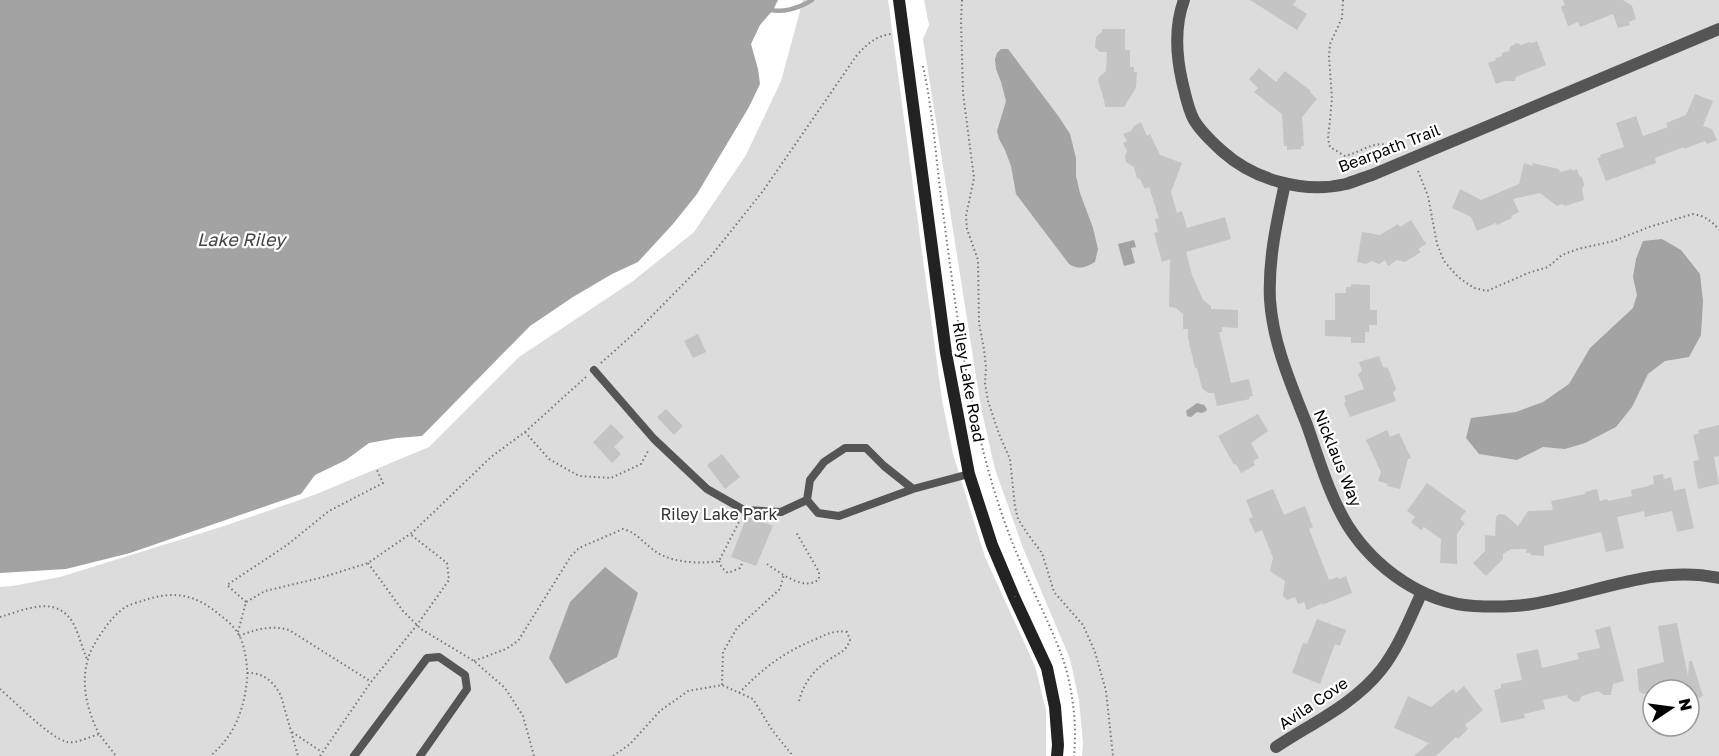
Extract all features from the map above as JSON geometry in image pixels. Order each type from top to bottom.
[{"type":"street","name":"Riley Lake Road","points":[[899,0],[946,353],[969,474],[993,545],[1047,668],[1055,707],[1057,756]]},
{"type":"street","name":"Bearpath Trail","points":[[1184,0],[1176,36],[1178,64],[1194,120],[1212,142],[1234,162],[1259,176],[1285,183],[1315,187],[1344,184],[1407,160],[1719,29]]},
{"type":"street","name":"Nicklaus Way","points":[[1285,183],[1270,264],[1270,299],[1274,334],[1284,369],[1334,497],[1348,525],[1365,549],[1387,571],[1422,592],[1441,600],[1470,606],[1498,607],[1532,604],[1676,573],[1719,578]]},
{"type":"street","name":"Avila Cove","points":[[1276,747],[1332,713],[1358,693],[1381,669],[1398,642],[1422,592]]},
{"type":"lane","points":[[594,370],[654,439],[707,489],[744,510],[781,512],[807,500]]},
{"type":"lane","points":[[807,500],[810,480],[824,462],[845,448],[866,448],[913,489]]},
{"type":"lane","points":[[807,500],[819,513],[839,516],[913,489],[969,474]]},
{"type":"lane","points":[[354,756],[427,658],[439,657],[465,675],[467,689],[420,756]]},
{"type":"path","points":[[962,0],[963,93],[974,178],[966,216],[967,229],[978,260],[979,323],[984,350],[988,401],[1010,459],[1018,519],[1042,553],[1054,592],[1083,626],[1095,652],[1106,691],[1113,756]]},
{"type":"path","points":[[1343,0],[1342,18],[1330,44],[1332,92],[1332,114],[1328,139],[1330,147],[1345,156],[1356,154],[1368,146],[1379,143],[1390,146],[1407,160],[1417,170],[1428,196],[1437,244],[1444,261],[1458,277],[1474,288],[1487,291],[1548,267],[1562,255],[1578,249],[1614,241],[1649,227],[1693,214],[1712,222],[1719,230]]},
{"type":"path","points":[[238,634],[246,602],[265,591],[369,563],[410,534],[491,456],[525,432],[594,370],[638,330],[711,256],[763,191],[863,48],[885,34],[903,32]]},
{"type":"path","points":[[921,61],[928,94],[973,411],[988,471],[1016,552],[1064,663],[1073,703],[1076,744],[1074,756]]},
{"type":"path","points":[[525,432],[549,459],[579,476],[611,478],[641,464],[654,439]]},
{"type":"path","points":[[246,602],[226,585],[287,545],[329,511],[383,483],[376,468]]},
{"type":"path","points":[[743,561],[740,568],[728,573],[719,561],[744,510]]},
{"type":"path","points":[[474,661],[507,649],[518,641],[571,556],[579,548],[613,532],[623,529],[630,531],[660,554],[674,558],[702,564],[719,561]]},
{"type":"path","points":[[767,564],[806,584],[814,584],[819,579],[819,572],[796,532]]},
{"type":"path","points":[[320,756],[371,682],[417,625],[449,580],[447,562],[410,534]]},
{"type":"path","points":[[722,685],[723,651],[738,628],[780,589],[784,574]]},
{"type":"path","points":[[116,756],[99,735],[88,707],[85,687],[87,661],[93,647],[111,620],[125,608],[161,595],[179,595],[208,605],[238,634],[245,654],[247,673],[245,696],[236,725],[226,740],[210,756]]},
{"type":"path","points":[[0,617],[39,605],[54,606],[66,614],[74,625],[87,661]]},
{"type":"path","points":[[238,634],[278,627],[289,630],[371,682]]},
{"type":"path","points":[[739,693],[756,675],[789,651],[837,630],[847,632],[850,640],[846,649],[812,674],[803,688],[800,701]]},
{"type":"path","points":[[247,673],[261,675],[276,687],[281,696],[298,756]]},
{"type":"path","points":[[613,756],[630,744],[660,711],[688,691],[722,685],[753,699],[772,730],[793,756]]},
{"type":"path","points":[[0,689],[61,740],[69,742],[99,735]]},
{"type":"path","points":[[291,732],[322,752]]},
{"type":"green space","name":"Riley Lake Park","points":[[803,0],[888,0],[942,400],[953,454],[985,557],[1035,666],[1046,710],[1046,756],[0,756],[0,587],[60,577],[221,527],[314,495],[429,447],[519,357],[633,281],[694,232],[746,155],[781,81]]},
{"type":"green space","points":[[924,0],[1719,0],[1719,756],[1082,756],[1079,700],[1070,659],[1023,548],[995,469],[981,408],[923,39],[929,25]]},
{"type":"water","name":"Lake Riley","points":[[0,0],[778,0],[760,25],[751,44],[760,84],[749,107],[697,194],[673,224],[638,262],[573,297],[530,326],[422,436],[369,443],[346,460],[315,475],[301,494],[130,553],[66,569],[0,573]]},
{"type":"water","points":[[1001,49],[1008,49],[1070,134],[1076,158],[1076,176],[1080,193],[1098,249],[1095,262],[1088,266],[1079,268],[1069,264],[1016,194],[1011,166],[997,131],[1006,101],[995,59]]},
{"type":"water","points":[[1662,239],[1681,250],[1700,274],[1703,301],[1701,335],[1689,357],[1665,361],[1648,374],[1632,407],[1616,427],[1585,443],[1565,449],[1543,447],[1517,460],[1479,454],[1466,438],[1471,418],[1516,412],[1543,402],[1569,384],[1590,348],[1633,308],[1637,295],[1633,277],[1636,259],[1643,241]]},
{"type":"water","points":[[1134,240],[1136,247],[1131,248],[1135,263],[1124,266],[1118,244]]},
{"type":"water","points":[[1197,403],[1204,405],[1206,411],[1197,412],[1191,417],[1187,416],[1186,411]]},
{"type":"water","points":[[605,567],[638,593],[617,657],[566,684],[549,658],[570,602]]},
{"type":"building","points":[[1250,0],[1296,0],[1293,5],[1307,14],[1297,30]]},
{"type":"building","points":[[1563,0],[1623,0],[1632,6],[1636,19],[1629,22],[1630,25],[1618,28],[1613,14],[1580,27],[1578,22],[1568,26],[1561,7],[1565,5]]},
{"type":"building","points":[[1102,29],[1125,29],[1125,50],[1130,50],[1130,67],[1134,67],[1134,72],[1137,72],[1136,88],[1124,107],[1105,107],[1098,80],[1106,71],[1107,52],[1100,52],[1095,47],[1096,37]]},
{"type":"building","points":[[1537,41],[1546,65],[1516,77],[1515,81],[1496,84],[1488,63],[1502,56],[1502,53],[1509,51],[1510,47],[1517,43],[1521,45]]},
{"type":"building","points":[[1259,68],[1276,82],[1285,71],[1311,91],[1317,99],[1302,117],[1304,146],[1301,146],[1301,149],[1287,150],[1287,146],[1284,146],[1282,114],[1254,92],[1258,88],[1249,79]]},
{"type":"building","points":[[1695,94],[1713,101],[1703,126],[1712,129],[1717,140],[1707,144],[1705,141],[1684,149],[1684,147],[1655,158],[1656,163],[1606,181],[1597,158],[1624,147],[1616,123],[1636,116],[1643,136],[1668,127],[1666,123],[1686,115]]},
{"type":"building","points":[[1141,122],[1147,136],[1150,134],[1160,155],[1182,163],[1171,192],[1177,213],[1182,211],[1187,228],[1225,217],[1231,239],[1186,252],[1192,275],[1203,300],[1211,306],[1211,309],[1238,310],[1238,328],[1222,327],[1222,332],[1219,332],[1231,383],[1249,379],[1253,396],[1249,397],[1250,399],[1217,406],[1214,393],[1208,393],[1202,388],[1197,368],[1195,368],[1188,329],[1183,329],[1183,314],[1176,308],[1169,307],[1170,259],[1162,262],[1154,233],[1158,232],[1155,219],[1159,218],[1149,187],[1145,189],[1140,179],[1137,178],[1134,167],[1126,162],[1127,151],[1123,143],[1127,141],[1123,134],[1131,131]]},
{"type":"building","points":[[1524,163],[1559,169],[1560,172],[1577,169],[1584,185],[1582,189],[1584,200],[1557,206],[1540,193],[1513,199],[1519,212],[1497,225],[1496,223],[1477,231],[1471,217],[1452,208],[1460,189],[1481,200],[1519,184]]},
{"type":"building","points":[[1411,220],[1426,244],[1418,249],[1421,252],[1405,262],[1397,260],[1388,266],[1385,260],[1379,264],[1372,261],[1366,264],[1357,262],[1362,232],[1380,235],[1398,224],[1400,227]]},
{"type":"building","points":[[1351,284],[1370,285],[1370,310],[1377,310],[1377,325],[1369,325],[1369,332],[1365,332],[1365,343],[1351,343],[1351,337],[1325,336],[1325,320],[1335,320],[1335,293],[1346,293],[1346,287],[1351,287]]},
{"type":"building","points":[[698,334],[706,352],[693,358],[684,341]]},
{"type":"building","points":[[1379,356],[1383,367],[1388,368],[1396,389],[1393,393],[1396,401],[1350,417],[1344,403],[1346,402],[1344,396],[1364,389],[1358,374],[1362,371],[1359,362]]},
{"type":"building","points":[[666,409],[683,426],[674,435],[657,417]]},
{"type":"building","points":[[1258,414],[1268,431],[1251,443],[1259,458],[1253,461],[1255,465],[1241,473],[1218,436]]},
{"type":"building","points":[[611,424],[624,437],[614,447],[621,454],[612,463],[593,442]]},
{"type":"building","points":[[1719,425],[1719,456],[1714,457],[1719,484],[1698,489],[1693,461],[1699,460],[1693,435],[1699,433],[1698,430]]},
{"type":"building","points":[[1387,430],[1390,437],[1399,433],[1411,458],[1408,459],[1400,489],[1378,481],[1381,472],[1366,440]]},
{"type":"building","points":[[722,454],[740,477],[725,489],[707,465]]},
{"type":"building","points":[[1663,474],[1664,479],[1671,477],[1674,491],[1685,488],[1694,528],[1677,532],[1672,511],[1645,517],[1644,511],[1617,517],[1624,548],[1606,552],[1601,532],[1544,546],[1544,556],[1530,555],[1531,553],[1526,553],[1527,549],[1511,549],[1503,554],[1503,559],[1486,576],[1473,563],[1485,551],[1485,535],[1495,536],[1496,517],[1499,514],[1505,515],[1518,526],[1528,511],[1553,510],[1551,501],[1585,494],[1585,492],[1597,489],[1600,501],[1632,496],[1631,490],[1654,484],[1653,476]]},
{"type":"building","points":[[1427,483],[1466,511],[1460,519],[1465,523],[1457,534],[1457,564],[1440,563],[1441,539],[1424,527],[1421,530],[1411,522],[1415,517],[1407,511]]},
{"type":"building","points":[[1273,489],[1284,515],[1305,506],[1313,527],[1309,529],[1329,580],[1346,576],[1352,593],[1307,610],[1304,602],[1298,604],[1295,597],[1287,600],[1283,596],[1285,581],[1270,571],[1273,558],[1262,530],[1255,533],[1249,519],[1253,517],[1246,500]]},
{"type":"building","points":[[747,516],[773,526],[756,566],[731,557]]},
{"type":"building","points":[[1317,619],[1346,630],[1340,646],[1335,644],[1320,684],[1292,673],[1303,643],[1307,644]]},
{"type":"building","points":[[1677,623],[1688,676],[1689,661],[1692,661],[1697,678],[1641,678],[1641,692],[1637,669],[1664,662],[1658,626]]},
{"type":"building","points":[[1610,626],[1624,681],[1613,684],[1611,695],[1604,695],[1598,691],[1582,696],[1579,701],[1574,702],[1567,695],[1543,700],[1545,709],[1524,714],[1525,718],[1501,723],[1494,690],[1501,688],[1501,684],[1522,680],[1516,654],[1538,649],[1542,668],[1579,659],[1577,653],[1600,648],[1595,630]]},
{"type":"building","points":[[1464,686],[1483,710],[1465,725],[1468,729],[1458,739],[1456,737],[1436,756],[1414,756],[1429,743],[1394,728],[1408,696],[1431,707],[1453,689],[1456,693]]},
{"type":"waterway","points":[[767,9],[778,11],[790,9],[812,0]]}]
